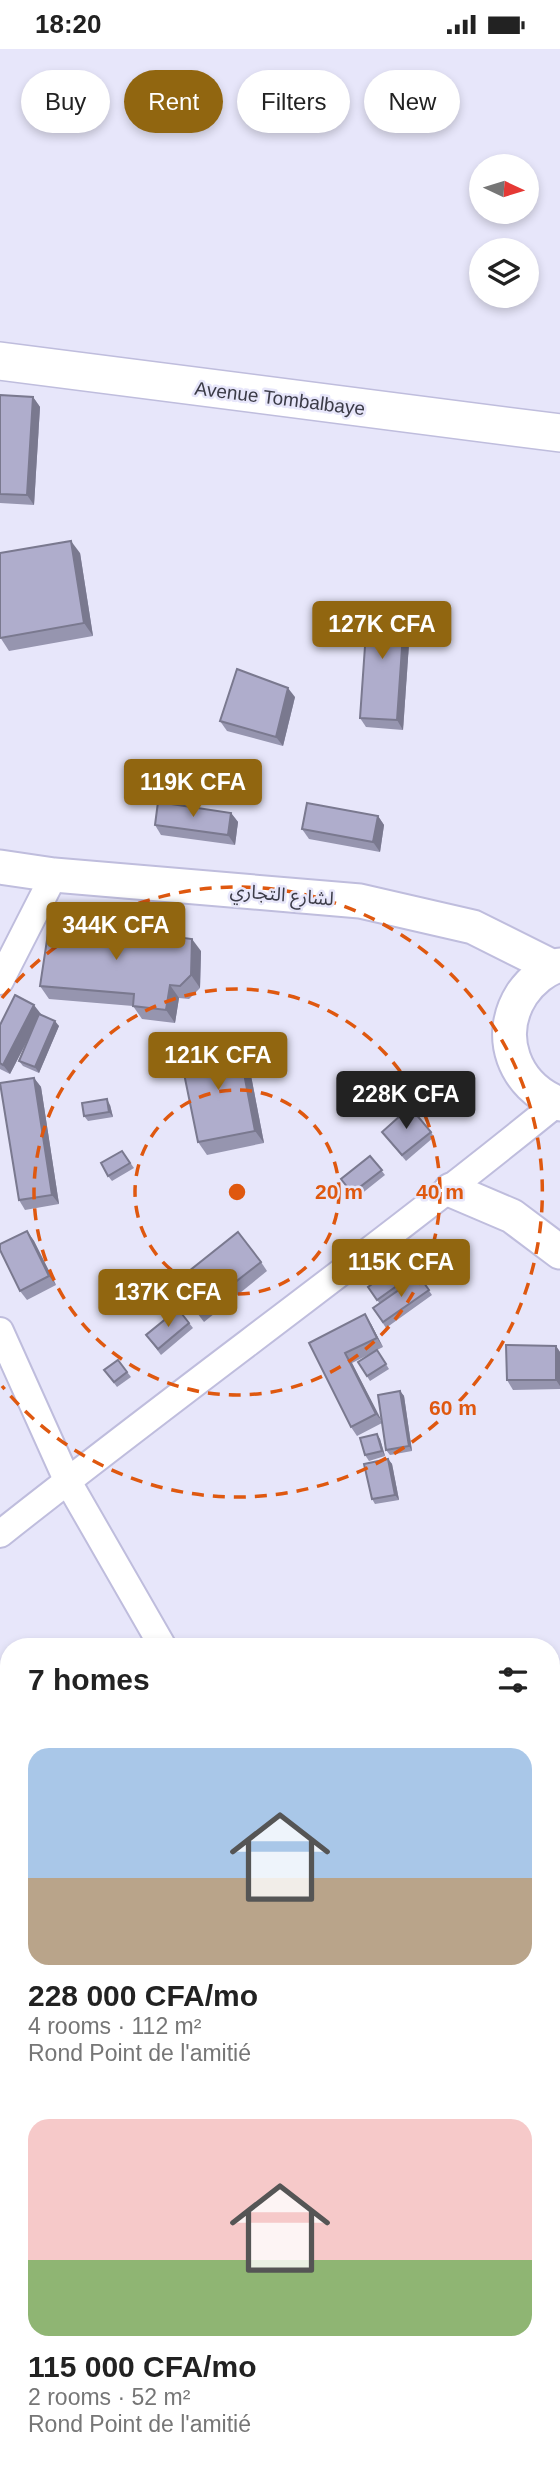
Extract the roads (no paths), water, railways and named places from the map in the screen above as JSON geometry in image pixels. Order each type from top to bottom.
[{"type":"main road","name":"Avenue Tombalbaye","points":[[0,361],[560,433]]},
{"type":"street","name":"لشارع التجاري","points":[[0,867],[54,875],[360,901],[472,927],[556,966]]},
{"type":"street","points":[[0,981],[54,875]]},
{"type":"street","points":[[0,1534],[451,1189],[559,1103],[532,1089],[515,1065],[508,1037],[513,1008],[529,984],[556,966]]},
{"type":"street","points":[[451,1189],[512,1216],[560,1252]]},
{"type":"street","points":[[0,1331],[67,1481],[158,1638]]}]
